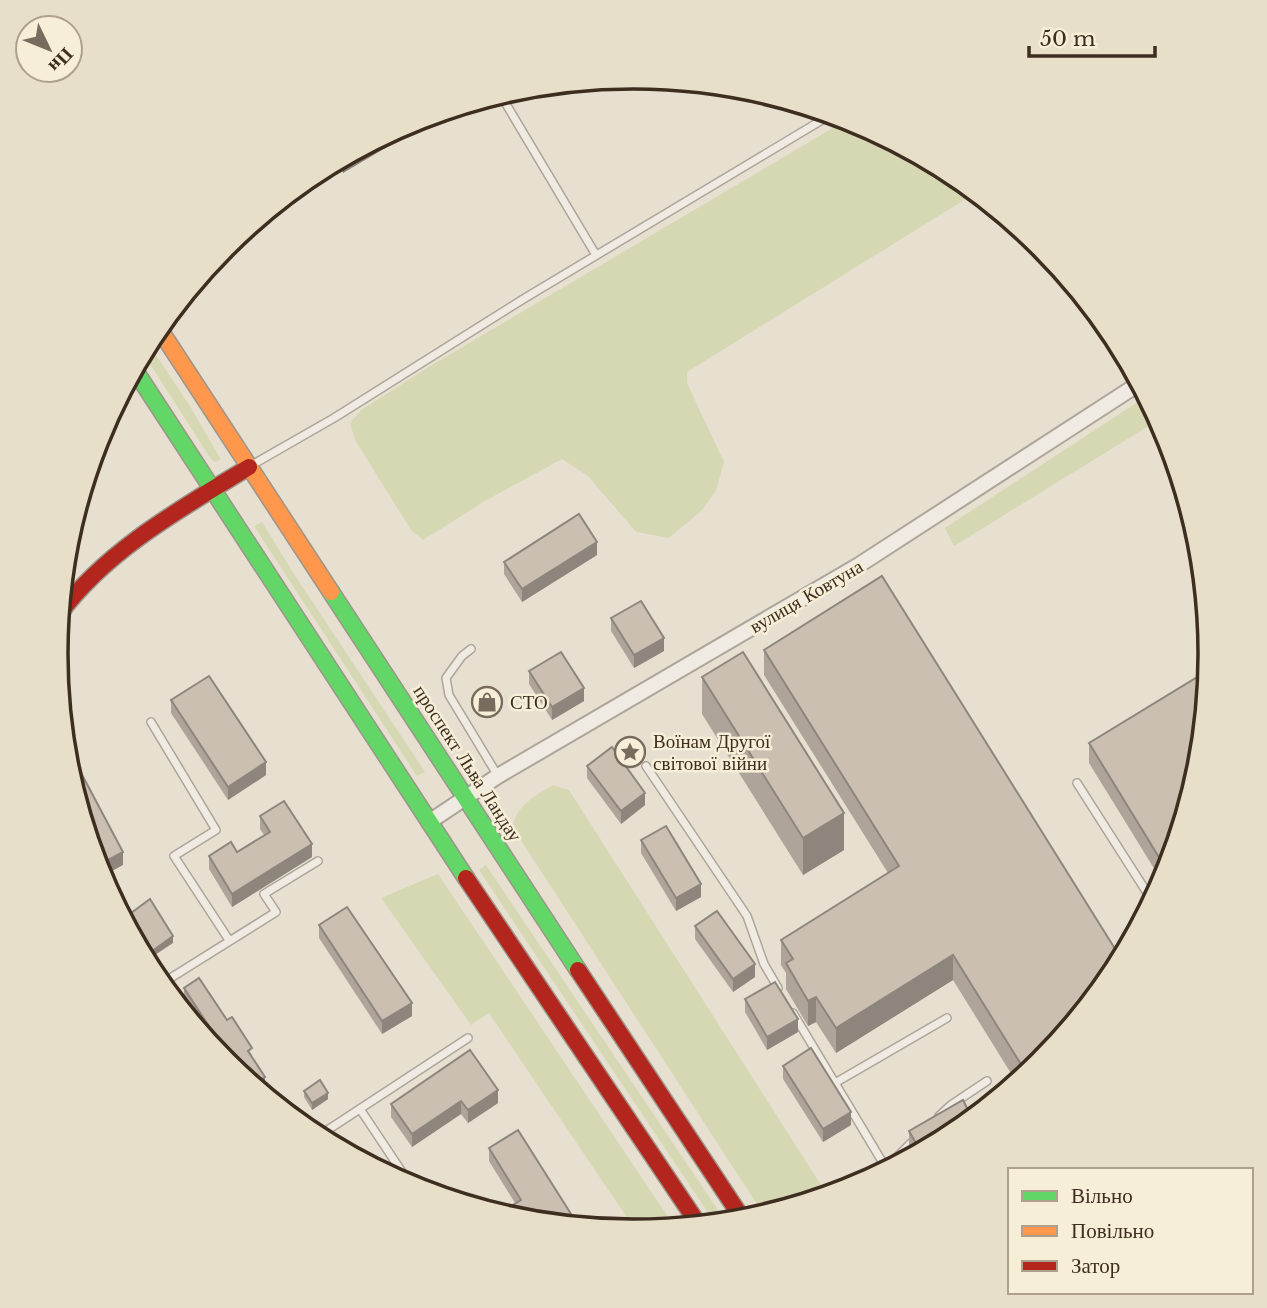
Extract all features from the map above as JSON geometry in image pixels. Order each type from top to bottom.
[{"type":"main road","name":"проспект Льва Ландау","points":[[165,338],[736,1209]]},
{"type":"main road","points":[[140,378],[429,822],[693,1216]]},
{"type":"main road","points":[[71,598],[85,581],[116,554],[249,467]]},
{"type":"street","name":"вулиця Ковтуна","points":[[429,822],[498,776],[859,565],[1132,388]]},
{"type":"lane","points":[[506,104],[596,255]]},
{"type":"lane","points":[[249,467],[334,418],[525,298],[820,121]]},
{"type":"lane","points":[[471,649],[462,656],[446,678],[449,695],[498,776]]},
{"type":"lane","points":[[151,722],[216,830],[174,856],[229,940]]},
{"type":"lane","points":[[646,766],[747,916],[764,964],[785,999]]},
{"type":"lane","points":[[1077,783],[1146,891]]},
{"type":"lane","points":[[171,978],[276,912],[264,894],[318,861]]},
{"type":"lane","points":[[792,1011],[882,1162]]},
{"type":"lane","points":[[835,1083],[947,1018]]},
{"type":"lane","points":[[328,1130],[468,1038]]},
{"type":"lane","points":[[932,1123],[951,1105],[987,1081]]},
{"type":"lane","points":[[360,1109],[400,1168]]},
{"type":"lane","points":[[905,1150],[923,1132]]},
{"type":"green space","points":[[835,127],[916,164],[967,198],[687,372],[687,383],[724,462],[716,491],[701,511],[669,538],[636,532],[588,476],[562,459],[485,501],[423,540],[411,530],[355,440],[350,423],[361,410],[432,365]]},
{"type":"green space","points":[[155,354],[191,408],[220,460],[215,462],[149,363]]},
{"type":"green space","points":[[1139,401],[1150,425],[954,546],[945,528]]},
{"type":"green space","points":[[262,522],[425,772],[417,776],[254,526]]},
{"type":"green space","points":[[553,785],[569,790],[822,1186],[758,1205],[513,828],[517,814],[533,797]]},
{"type":"green space","points":[[486,865],[719,1212],[709,1214],[479,870]]},
{"type":"green space","points":[[438,874],[669,1218],[628,1219],[489,1013],[471,1025],[381,898]]},
{"type":"building","points":[[579,514],[597,542],[522,589],[504,562]]},
{"type":"building","points":[[882,576],[1115,949],[1082,998],[1021,1065],[953,955],[836,1028],[816,997],[808,1001],[786,963],[793,959],[781,940],[899,866],[764,650]]},
{"type":"building","points":[[641,601],[664,638],[634,655],[611,618]]},
{"type":"building","points":[[561,652],[584,688],[552,707],[529,671]]},
{"type":"building","points":[[743,652],[844,813],[803,838],[702,677]]},
{"type":"building","points":[[209,676],[266,762],[228,787],[171,700]]},
{"type":"building","points":[[1198,676],[1188,764],[1160,859],[1089,743]]},
{"type":"building","points":[[612,747],[645,793],[621,811],[587,766]]},
{"type":"building","points":[[81,773],[123,852],[107,860]]},
{"type":"building","points":[[284,801],[312,844],[232,894],[209,856],[231,842],[237,852],[270,832],[260,816]]},
{"type":"building","points":[[666,826],[701,884],[676,898],[641,840]]},
{"type":"building","points":[[150,899],[173,936],[153,951],[131,913]]},
{"type":"building","points":[[347,907],[412,1003],[382,1021],[319,925]]},
{"type":"building","points":[[717,911],[755,964],[733,979],[695,926]]},
{"type":"building","points":[[199,978],[227,1020],[232,1017],[252,1048],[248,1051],[265,1077],[261,1079],[210,1028],[184,988]]},
{"type":"building","points":[[775,982],[798,1019],[767,1037],[745,999]]},
{"type":"building","points":[[811,1048],[851,1112],[823,1129],[783,1066]]},
{"type":"building","points":[[470,1050],[498,1090],[468,1110],[461,1101],[412,1134],[391,1104]]},
{"type":"building","points":[[320,1080],[328,1093],[312,1103],[304,1091]]},
{"type":"building","points":[[963,1100],[968,1110],[916,1144],[909,1131]]},
{"type":"building","points":[[518,1130],[571,1214],[512,1206],[521,1200],[489,1148]]},
{"type":"traffic: fast","points":[[140,378],[466,878]]},
{"type":"traffic: fast","points":[[331,592],[578,970]]},
{"type":"traffic: slow","points":[[165,338],[331,592]]},
{"type":"traffic: jam","points":[[71,600],[100,569],[147,531],[249,467]]},
{"type":"traffic: jam","points":[[466,878],[693,1216]]},
{"type":"traffic: jam","points":[[578,970],[736,1209]]},
{"type":"place","name":"СТО","points":[[487,702]]},
{"type":"place","name":"Воїнам Другої світової війни","points":[[630,752]]}]
